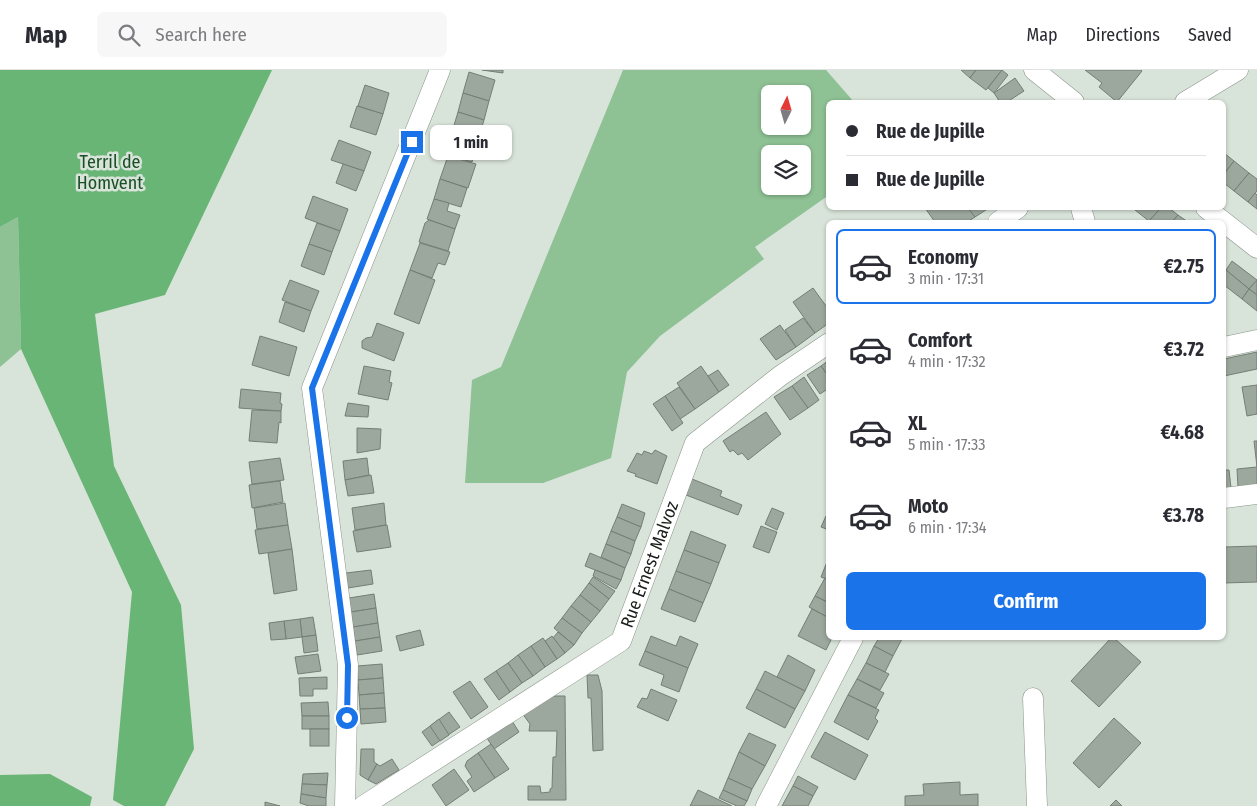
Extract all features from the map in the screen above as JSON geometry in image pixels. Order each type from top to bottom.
[{"type":"street","points":[[345,806],[348,665],[312,388],[440,70]]},
{"type":"street","points":[[1034,70],[1072,100]]},
{"type":"street","points":[[1188,100],[1238,70]]},
{"type":"street","points":[[1001,220],[1015,210]]},
{"type":"street","points":[[1209,210],[1221,220]]},
{"type":"street","points":[[1226,224],[1257,248]]},
{"type":"street","points":[[1226,347],[1257,340]]},
{"type":"street","name":"Rue Ernest Malvoz","points":[[363,806],[621,642],[695,443],[780,376],[826,346]]},
{"type":"street","points":[[1226,498],[1257,494]]},
{"type":"street","points":[[766,806],[851,640]]},
{"type":"street","points":[[1033,698],[1037,806]]},
{"type":"green space","name":"Terril de Homvent","points":[[0,70],[272,70],[165,295],[95,314],[114,466],[181,605],[194,749],[165,806],[124,806],[113,800],[132,592],[21,349],[18,217],[0,227]]},
{"type":"green space","points":[[623,70],[826,70],[852,100],[826,100],[826,197],[755,247],[764,259],[660,336],[627,372],[611,458],[543,483],[465,483],[472,380],[501,367]]},
{"type":"green space","points":[[18,217],[21,349],[0,367],[0,227]]},
{"type":"green space","points":[[50,774],[92,797],[90,806],[0,806],[0,775]]},
{"type":"building","points":[[482,70],[503,70],[503,73]]},
{"type":"building","points":[[961,70],[976,70],[970,78]]},
{"type":"building","points":[[976,70],[1002,70],[986,90],[970,78]]},
{"type":"building","points":[[1002,70],[1008,75],[994,93],[988,88]]},
{"type":"building","points":[[1085,70],[1142,71],[1119,100],[1115,100],[1099,87],[1102,83]]},
{"type":"building","points":[[469,72],[495,80],[489,101],[463,93]]},
{"type":"building","points":[[1015,78],[1024,91],[1010,100],[999,100],[994,93]]},
{"type":"building","points":[[365,85],[389,93],[383,114],[358,106]]},
{"type":"building","points":[[463,93],[489,101],[484,120],[458,112]]},
{"type":"building","points":[[357,106],[383,114],[376,135],[350,127]]},
{"type":"building","points":[[458,112],[484,120],[478,140],[452,132]]},
{"type":"building","points":[[454,133],[478,140],[472,162],[447,155]]},
{"type":"building","points":[[339,140],[371,152],[364,171],[331,160]]},
{"type":"building","points":[[1226,155],[1234,161],[1226,171]]},
{"type":"building","points":[[448,156],[476,164],[468,188],[440,179]]},
{"type":"building","points":[[1234,161],[1249,173],[1234,191],[1226,185],[1226,171]]},
{"type":"building","points":[[343,164],[364,171],[356,191],[336,183]]},
{"type":"building","points":[[1249,173],[1257,179],[1257,191],[1248,202],[1234,191]]},
{"type":"building","points":[[440,179],[467,188],[461,207],[434,199]]},
{"type":"building","points":[[1255,193],[1257,195],[1257,209],[1248,202]]},
{"type":"building","points":[[313,196],[348,209],[340,231],[305,218]]},
{"type":"building","points":[[434,199],[449,203],[447,211],[460,215],[455,229],[427,219]]},
{"type":"building","points":[[926,210],[970,210],[975,217],[970,220],[934,220]]},
{"type":"building","points":[[970,210],[986,210],[975,217]]},
{"type":"building","points":[[1135,210],[1159,210],[1148,220]]},
{"type":"building","points":[[1159,210],[1172,210],[1178,215],[1174,220],[1150,220]]},
{"type":"building","points":[[1178,215],[1185,220],[1174,220]]},
{"type":"building","points":[[429,220],[455,229],[448,251],[419,242],[425,223]]},
{"type":"building","points":[[317,223],[340,231],[332,252],[309,244]]},
{"type":"building","points":[[420,243],[450,252],[445,265],[438,263],[432,278],[410,270]]},
{"type":"building","points":[[309,244],[332,252],[324,275],[301,266]]},
{"type":"building","points":[[1232,261],[1257,280],[1249,289],[1226,270]]},
{"type":"building","points":[[410,270],[435,280],[419,324],[394,314]]},
{"type":"building","points":[[1226,270],[1249,289],[1242,299],[1226,287]]},
{"type":"building","points":[[290,280],[319,291],[311,311],[282,300]]},
{"type":"building","points":[[1257,280],[1257,295],[1249,289]]},
{"type":"building","points":[[813,288],[826,306],[826,325],[815,333],[793,302]]},
{"type":"building","points":[[1249,289],[1257,295],[1257,311],[1242,299]]},
{"type":"building","points":[[285,302],[311,311],[304,332],[279,322]]},
{"type":"building","points":[[803,318],[815,333],[796,347],[785,330]]},
{"type":"building","points":[[377,323],[404,333],[394,361],[362,348],[362,341],[372,337]]},
{"type":"building","points":[[780,325],[796,347],[776,360],[760,339]]},
{"type":"building","points":[[260,336],[297,347],[289,376],[252,365]]},
{"type":"building","points":[[1257,352],[1257,369],[1226,376],[1226,359]]},
{"type":"building","points":[[826,362],[826,373],[821,366]]},
{"type":"building","points":[[364,366],[391,371],[389,382],[392,383],[388,400],[358,394]]},
{"type":"building","points":[[701,366],[719,392],[695,409],[677,383]]},
{"type":"building","points":[[821,366],[826,373],[826,390],[820,394],[807,375]]},
{"type":"building","points":[[718,370],[729,385],[719,392],[708,376]]},
{"type":"building","points":[[804,377],[819,400],[808,408],[792,386]]},
{"type":"building","points":[[1257,385],[1257,414],[1247,416],[1242,387]]},
{"type":"building","points":[[792,386],[808,408],[790,420],[774,397]]},
{"type":"building","points":[[679,387],[695,409],[680,419],[665,396]]},
{"type":"building","points":[[241,389],[281,393],[281,411],[239,408]]},
{"type":"building","points":[[665,396],[683,423],[672,431],[653,404]]},
{"type":"building","points":[[348,403],[369,406],[368,417],[345,416]]},
{"type":"building","points":[[252,410],[281,411],[277,443],[249,441]]},
{"type":"building","points":[[766,412],[781,434],[748,460],[742,453],[738,455],[733,450],[730,452],[723,441]]},
{"type":"building","points":[[357,428],[381,429],[380,449],[357,453]]},
{"type":"building","points":[[1254,441],[1257,441],[1257,467]]},
{"type":"building","points":[[655,450],[667,456],[657,484],[627,471],[637,453],[642,455],[644,451],[652,454]]},
{"type":"building","points":[[280,458],[284,480],[252,484],[249,462]]},
{"type":"building","points":[[367,458],[369,475],[345,480],[343,461]]},
{"type":"building","points":[[1257,467],[1257,485],[1238,487],[1237,469]]},
{"type":"building","points":[[1226,470],[1229,470],[1231,488],[1226,489]]},
{"type":"building","points":[[371,475],[374,493],[348,496],[345,480]]},
{"type":"building","points":[[692,479],[722,491],[720,496],[742,505],[738,515],[686,495]]},
{"type":"building","points":[[280,481],[283,502],[252,508],[249,485]]},
{"type":"building","points":[[285,503],[288,525],[257,529],[254,508]]},
{"type":"building","points":[[384,503],[386,525],[355,530],[352,508]]},
{"type":"building","points":[[622,504],[645,513],[641,527],[617,517]]},
{"type":"building","points":[[772,508],[784,513],[777,530],[765,524]]},
{"type":"building","points":[[826,516],[826,529],[821,527]]},
{"type":"building","points":[[617,517],[641,527],[635,541],[611,531]]},
{"type":"building","points":[[288,525],[292,549],[259,554],[255,530]]},
{"type":"building","points":[[387,525],[391,547],[357,552],[353,531]]},
{"type":"building","points":[[761,526],[777,532],[769,553],[753,547]]},
{"type":"building","points":[[611,531],[635,541],[631,554],[606,544]]},
{"type":"building","points":[[691,531],[726,545],[719,563],[684,550]]},
{"type":"building","points":[[606,544],[631,554],[625,568],[601,557]]},
{"type":"building","points":[[1257,546],[1257,582],[1226,583],[1226,547]]},
{"type":"building","points":[[292,549],[297,590],[274,594],[268,553]]},
{"type":"building","points":[[684,550],[719,563],[711,584],[676,571]]},
{"type":"building","points":[[590,553],[625,568],[621,580],[585,566]]},
{"type":"building","points":[[826,564],[826,579],[821,577]]},
{"type":"building","points":[[371,570],[373,584],[348,588],[346,573]]},
{"type":"building","points":[[595,570],[621,580],[616,589],[593,576]]},
{"type":"building","points":[[676,571],[711,584],[703,603],[669,589]]},
{"type":"building","points":[[593,577],[615,591],[609,599],[589,583]]},
{"type":"building","points":[[825,578],[826,578],[826,602],[815,596]]},
{"type":"building","points":[[589,583],[609,599],[600,611],[580,595]]},
{"type":"building","points":[[669,589],[703,603],[695,622],[661,609]]},
{"type":"building","points":[[374,594],[376,608],[351,612],[349,598]]},
{"type":"building","points":[[580,595],[600,611],[591,622],[571,606]]},
{"type":"building","points":[[815,596],[826,602],[826,616],[809,607]]},
{"type":"building","points":[[571,606],[591,622],[582,633],[562,618]]},
{"type":"building","points":[[376,608],[378,623],[353,627],[351,612]]},
{"type":"building","points":[[812,609],[826,616],[826,640],[831,640],[826,650],[798,636]]},
{"type":"building","points":[[313,617],[316,635],[302,637],[300,619]]},
{"type":"building","points":[[562,618],[582,633],[574,645],[554,628]]},
{"type":"building","points":[[300,619],[302,637],[286,639],[284,621]]},
{"type":"building","points":[[284,621],[286,639],[271,640],[269,623]]},
{"type":"building","points":[[378,623],[380,637],[355,641],[353,627]]},
{"type":"building","points":[[420,630],[424,645],[400,651],[396,636]]},
{"type":"building","points":[[558,632],[574,645],[565,653],[553,638]]},
{"type":"building","points":[[316,635],[318,651],[304,653],[302,637]]},
{"type":"building","points":[[552,636],[565,653],[557,659],[545,641]]},
{"type":"building","points":[[651,636],[676,646],[680,636],[698,644],[688,668],[645,651]]},
{"type":"building","points":[[380,637],[382,651],[357,655],[355,641]]},
{"type":"building","points":[[543,638],[557,659],[545,667],[531,646]]},
{"type":"building","points":[[878,640],[901,640],[893,656],[874,646]]},
{"type":"building","points":[[1109,640],[1116,640],[1141,662],[1099,707],[1071,681]]},
{"type":"building","points":[[531,646],[545,667],[533,676],[518,655]]},
{"type":"building","points":[[874,646],[893,656],[885,672],[866,663]]},
{"type":"building","points":[[645,651],[688,668],[679,692],[661,685],[664,675],[639,665]]},
{"type":"building","points":[[318,654],[321,671],[298,674],[295,657]]},
{"type":"building","points":[[518,655],[533,676],[522,683],[508,663]]},
{"type":"building","points":[[788,655],[815,670],[805,691],[777,677]]},
{"type":"building","points":[[508,663],[522,683],[510,692],[496,671]]},
{"type":"building","points":[[866,663],[889,674],[880,690],[857,679]]},
{"type":"building","points":[[382,664],[383,678],[358,680],[357,666]]},
{"type":"building","points":[[496,671],[510,692],[499,700],[484,679]]},
{"type":"building","points":[[765,671],[805,691],[795,709],[756,689]]},
{"type":"building","points":[[587,675],[598,675],[602,691],[603,750],[593,751],[591,698],[588,698]]},
{"type":"building","points":[[327,677],[327,689],[313,689],[313,696],[300,696],[299,678]]},
{"type":"building","points":[[383,678],[384,693],[359,695],[358,680]]},
{"type":"building","points":[[857,679],[884,693],[876,708],[848,695]]},
{"type":"building","points":[[470,681],[488,707],[471,719],[453,692]]},
{"type":"building","points":[[651,689],[677,700],[668,721],[637,707],[642,698],[647,699]]},
{"type":"building","points":[[756,689],[795,709],[785,728],[746,708]]},
{"type":"building","points":[[384,693],[385,708],[360,709],[359,695]]},
{"type":"building","points":[[848,695],[879,710],[875,718],[878,721],[868,740],[834,722]]},
{"type":"building","points":[[553,696],[565,696],[566,800],[528,800],[528,786],[540,786],[541,793],[550,792],[552,788],[553,757],[556,757],[557,731],[529,731],[530,724],[522,713]]},
{"type":"building","points":[[328,702],[329,716],[302,716],[301,703]]},
{"type":"building","points":[[385,708],[386,722],[361,724],[360,709]]},
{"type":"building","points":[[449,712],[460,727],[432,746],[422,732]]},
{"type":"building","points":[[302,716],[329,716],[329,729],[302,729]]},
{"type":"building","points":[[1114,718],[1141,743],[1099,788],[1073,763]]},
{"type":"building","points":[[439,719],[449,735],[440,741],[430,726]]},
{"type":"building","points":[[512,721],[519,732],[494,749],[487,738]]},
{"type":"building","points":[[310,729],[329,729],[329,746],[310,746]]},
{"type":"building","points":[[825,732],[868,755],[855,780],[811,757]]},
{"type":"building","points":[[749,733],[776,745],[765,766],[739,752]]},
{"type":"building","points":[[491,744],[509,769],[495,778],[478,753]]},
{"type":"building","points":[[361,749],[374,749],[374,762],[377,764],[368,780],[360,775]]},
{"type":"building","points":[[739,752],[765,766],[752,789],[728,778]]},
{"type":"building","points":[[478,753],[495,778],[474,792],[467,781],[472,777],[465,766],[467,761]]},
{"type":"building","points":[[392,759],[399,770],[376,784],[368,780],[377,764],[380,766]]},
{"type":"building","points":[[454,769],[469,790],[446,806],[432,785]]},
{"type":"building","points":[[328,773],[327,785],[302,784],[303,774]]},
{"type":"building","points":[[798,776],[818,787],[813,796],[793,786]]},
{"type":"building","points":[[728,778],[752,789],[747,801],[723,790]]},
{"type":"building","points":[[960,782],[960,795],[978,794],[978,806],[905,806],[905,796],[924,795],[923,784]]},
{"type":"building","points":[[302,784],[327,785],[326,798],[301,794]]},
{"type":"building","points":[[793,786],[813,796],[808,806],[782,806]]},
{"type":"building","points":[[698,790],[732,806],[690,806]]},
{"type":"building","points":[[723,790],[747,801],[744,806],[737,806],[719,798]]},
{"type":"building","points":[[301,794],[326,798],[326,806],[309,806],[300,803]]},
{"type":"building","points":[[1116,800],[1122,806],[1110,806]]},
{"type":"building","points":[[265,802],[280,806],[265,806]]},
{"type":"route","points":[[347,718],[348,665],[312,388],[412,142]]}]
